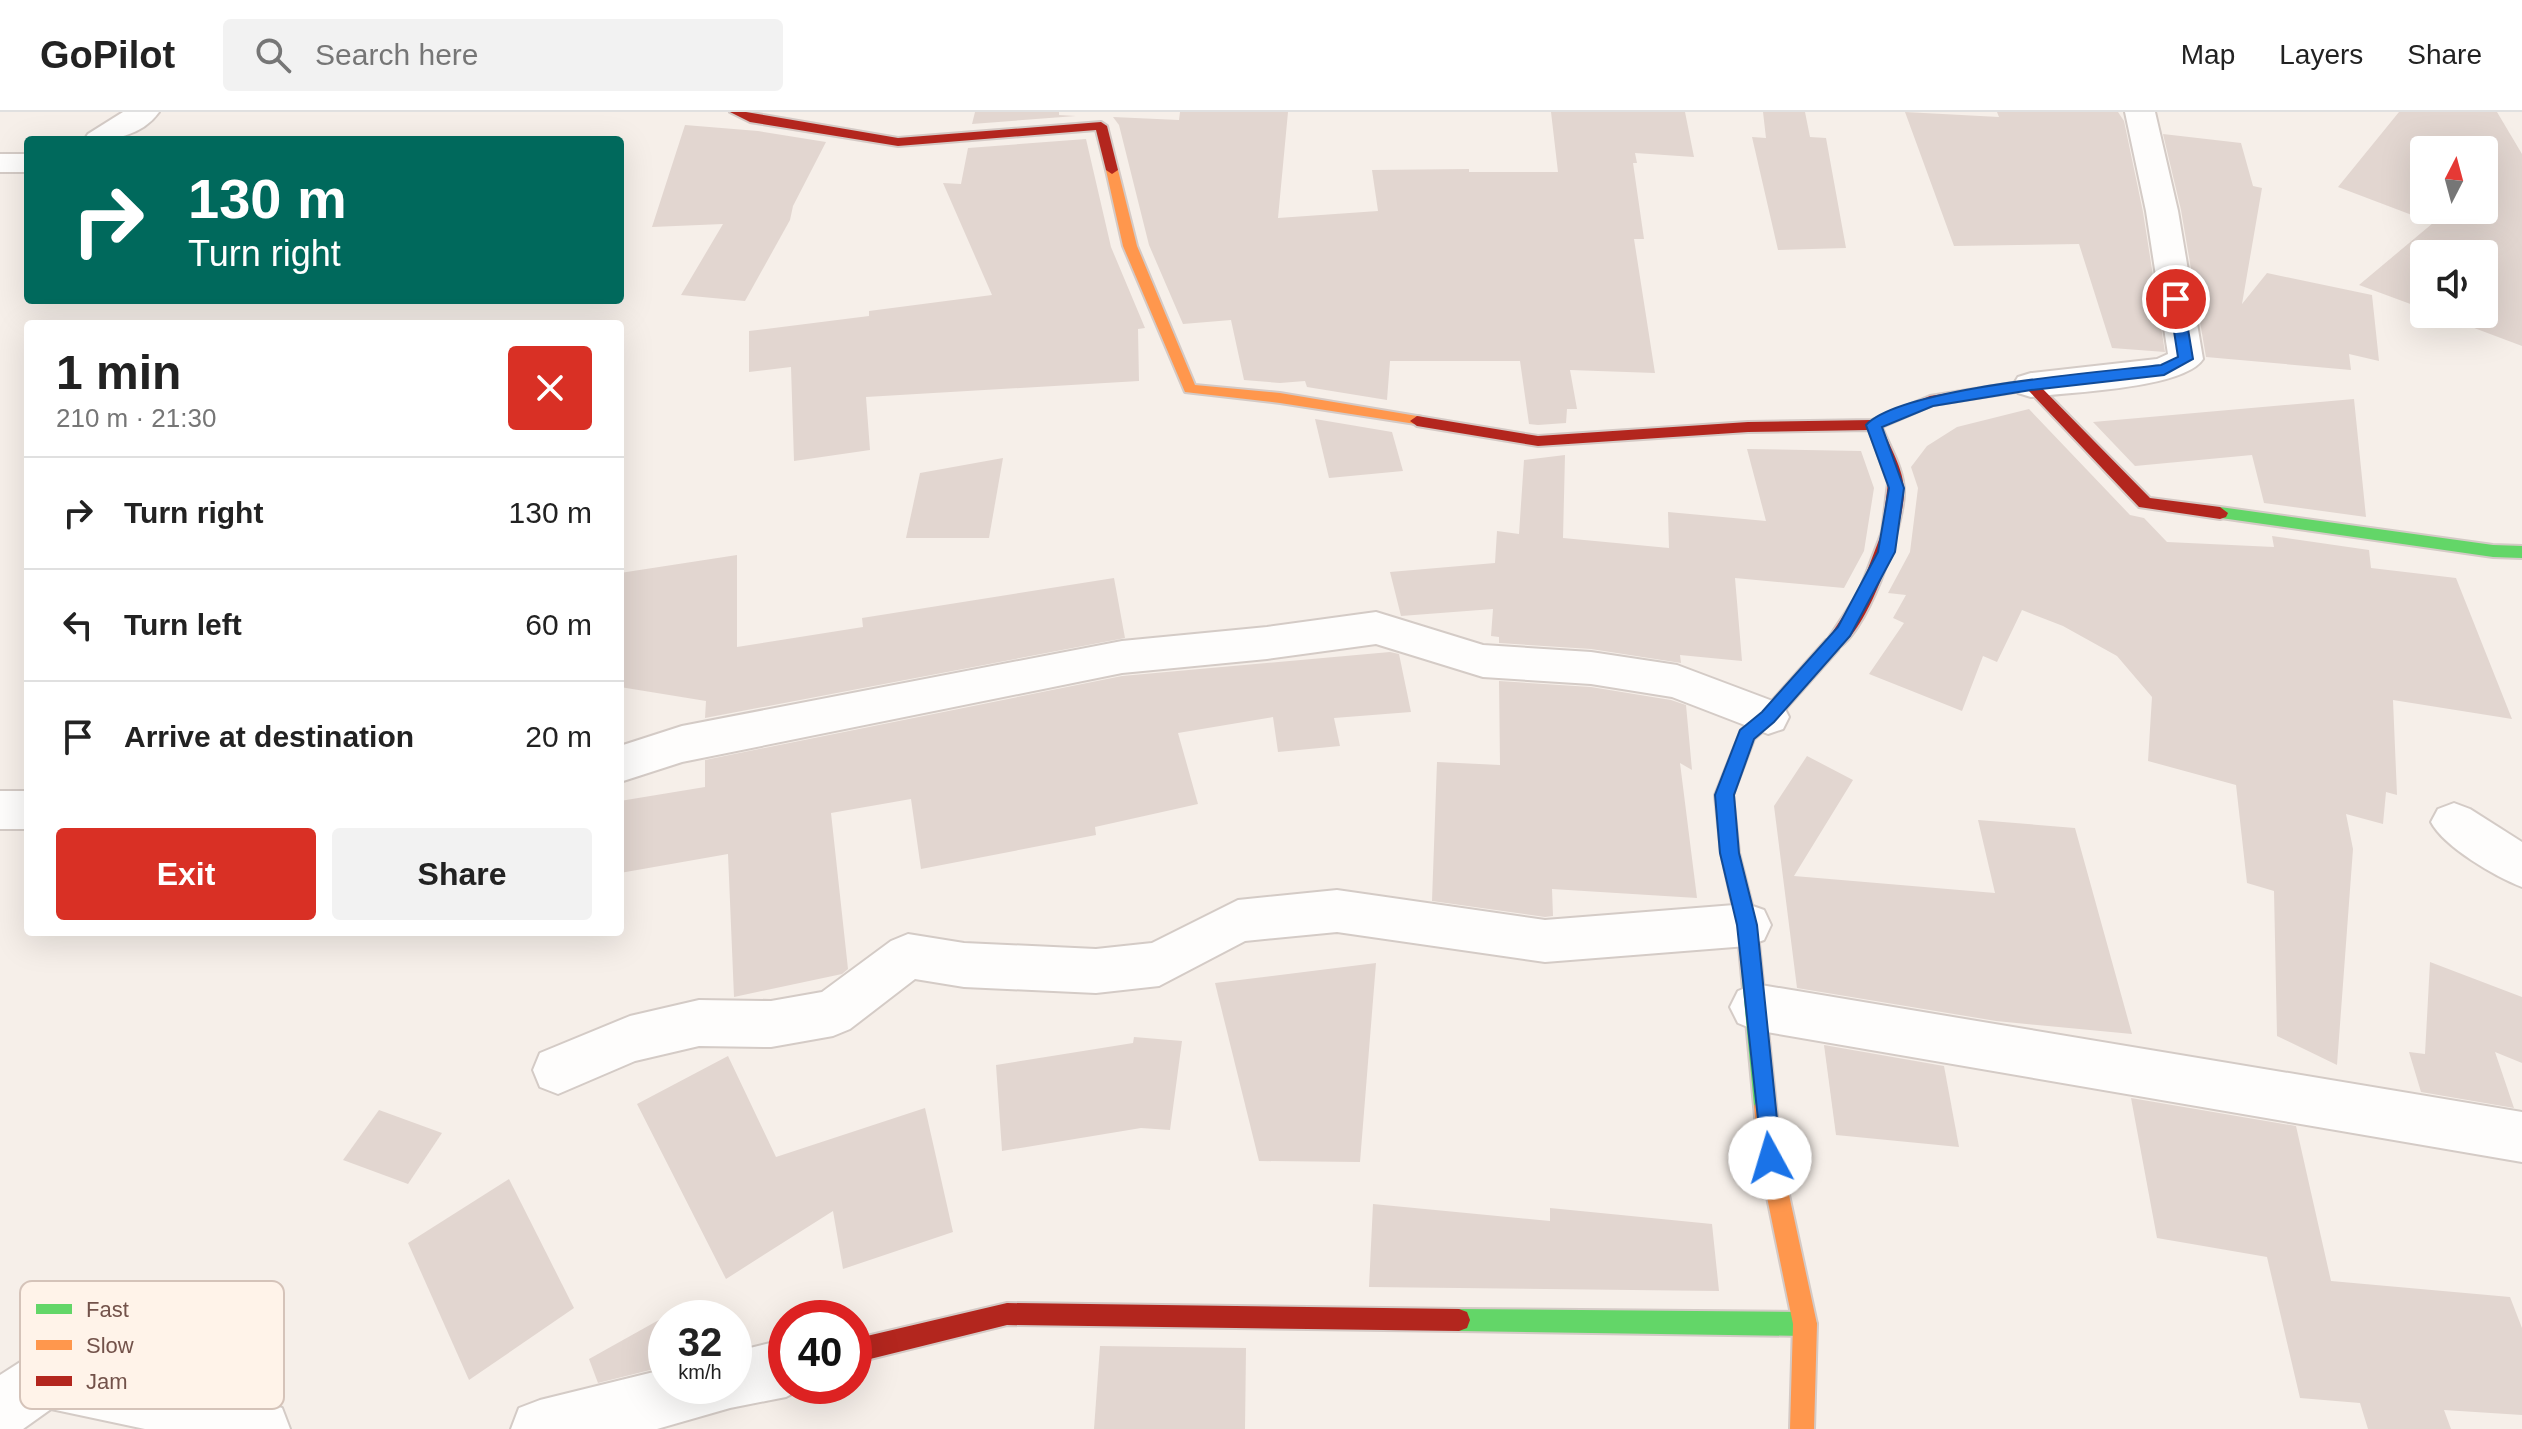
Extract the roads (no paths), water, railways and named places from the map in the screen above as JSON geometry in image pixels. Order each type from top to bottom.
[{"type":"street","points":[[105,136],[144,112]]},
{"type":"street","points":[[736,112],[750,118],[898,142],[1101,126],[1130,246],[1190,389],[1280,398],[1538,441],[1748,427],[1874,425],[1930,401],[2031,385],[2164,370],[2186,359],[2162,211],[2140,112]]},
{"type":"street","points":[[0,163],[24,163]]},
{"type":"street","points":[[2031,385],[2145,503],[2493,551],[2522,552]]},
{"type":"street","points":[[1802,1429],[1805,1324],[1770,1158],[1747,925],[1730,853],[1724,795],[1747,735],[1768,717],[1844,631],[1887,552],[1896,488],[1874,425]]},
{"type":"street","points":[[624,763],[682,744],[1090,663],[1376,628],[1483,661],[1591,668],[1677,681],[1768,717]]},
{"type":"street","points":[[0,810],[24,810]]},
{"type":"street","points":[[2454,822],[2522,867]]},
{"type":"street","points":[[558,1070],[630,1039],[699,1023],[771,1024],[833,1013],[908,956],[964,965],[1096,971],[1159,964],[1238,921],[1337,911],[1545,941],[1747,925]]},
{"type":"street","points":[[1755,1007],[2522,1137]]},
{"type":"street","points":[[872,1347],[1007,1314],[1805,1324]]},
{"type":"street","points":[[0,1410],[20,1396]]},
{"type":"street","points":[[540,1429],[648,1402]]},
{"type":"street","points":[[187,1409],[261,1429]]}]
